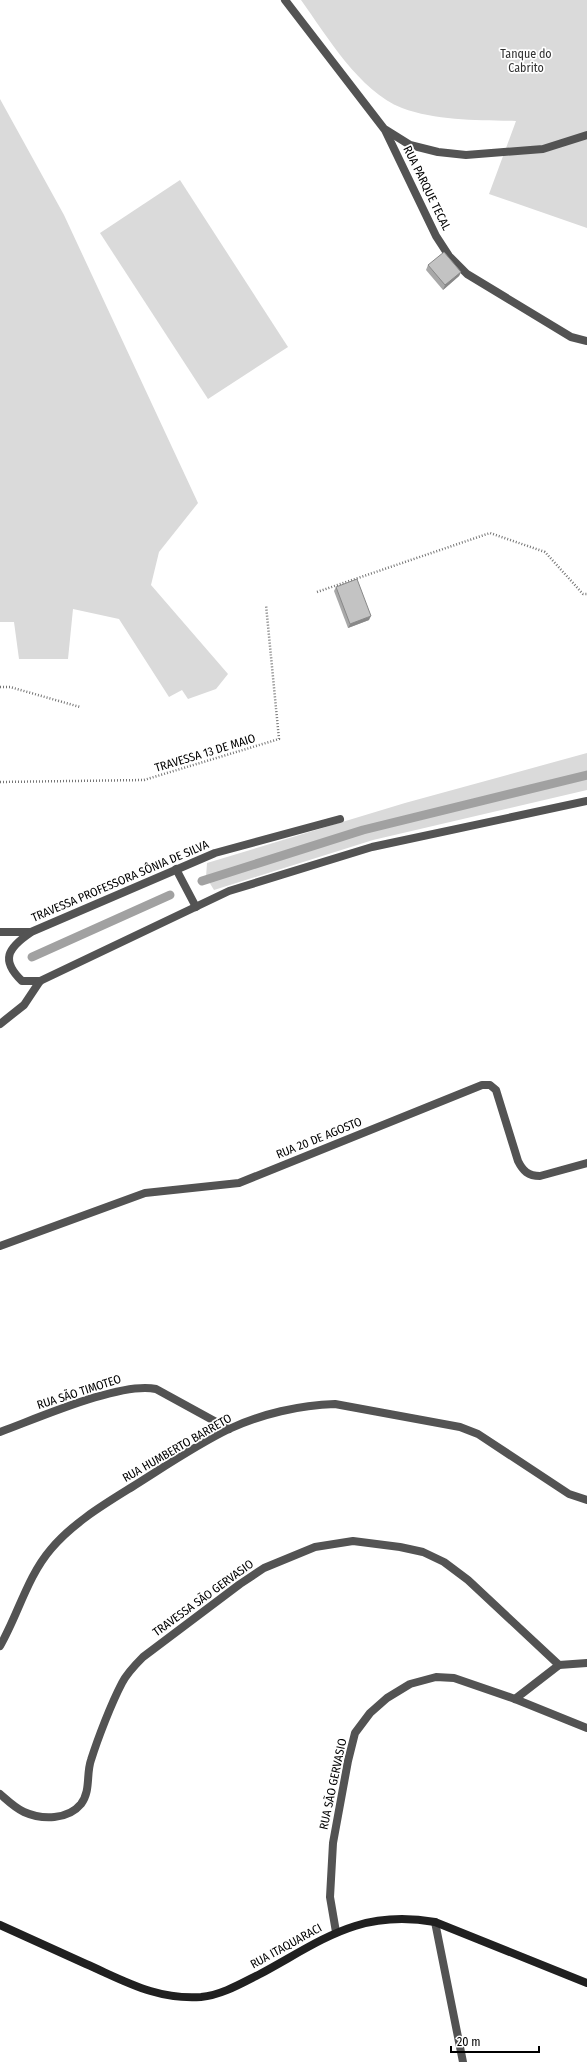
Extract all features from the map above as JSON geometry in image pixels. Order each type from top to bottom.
[{"type":"street","name":"RUA PARQUE TECAL","points":[[285,0],[385,130],[436,236],[449,256],[467,274],[571,337],[587,341]]},
{"type":"street","points":[[385,130],[410,145],[438,152],[466,155],[543,149],[587,135]]},
{"type":"street","points":[[31,932],[16,943],[10,952],[8,964],[13,972],[22,981],[40,981],[229,891],[372,847],[587,801]]},
{"type":"street","name":"TRAVESSA PROFESSORA SÔNIA DE SILVA","points":[[0,932],[31,932],[176,869],[215,854],[340,819]]},
{"type":"street","points":[[176,869],[196,907]]},
{"type":"street","points":[[0,1024],[24,1005],[40,981]]},
{"type":"street","name":"RUA 20 DE AGOSTO","points":[[0,1246],[145,1193],[238,1183],[482,1085],[490,1085],[496,1090],[518,1161],[523,1171],[533,1176],[540,1176],[587,1163]]},
{"type":"street","name":"RUA SÃO TIMOTEO","points":[[0,1432],[108,1394],[144,1387],[156,1389],[229,1429]]},
{"type":"street","name":"RUA HUMBERTO BARRETO","points":[[0,1646],[38,1567],[51,1549],[68,1532],[89,1515],[158,1471],[229,1429],[267,1416],[294,1409],[314,1405],[335,1404],[460,1427],[478,1434],[569,1494],[587,1500]]},
{"type":"street","name":"TRAVESSA SÃO GERVASIO","points":[[0,1794],[25,1812],[41,1817],[56,1818],[70,1813],[81,1804],[87,1791],[90,1761],[122,1682],[132,1668],[143,1657],[240,1584],[264,1568],[315,1547],[353,1541],[400,1546],[423,1552],[444,1562],[468,1580],[559,1664]]},
{"type":"street","points":[[515,1699],[559,1664],[587,1663]]},
{"type":"street","name":"RUA SÃO GERVASIO","points":[[336,1932],[330,1897],[333,1843],[348,1761],[355,1733],[370,1713],[387,1698],[410,1684],[436,1678],[454,1678],[515,1699],[587,1728]]},
{"type":"street","name":"RUA ITAQUARACI","points":[[0,1925],[148,1992],[175,1996],[202,1997],[221,1992],[242,1984],[336,1932],[362,1923],[390,1918],[411,1918],[435,1922],[587,1983]]},
{"type":"street","points":[[435,1922],[463,2062]]},
{"type":"path","points":[[318,592],[490,533],[545,552],[583,594],[587,594]]},
{"type":"path","name":"TRAVESSA 13 DE MAIO","points":[[0,782],[144,780],[279,740],[266,605]]},
{"type":"path","points":[[0,687],[10,687],[80,707]]},
{"type":"green space","name":"Tanque do Cabrito","points":[[301,0],[587,0],[587,228],[489,194],[516,121],[443,118],[402,108],[386,100],[358,76],[345,61]]},
{"type":"green space","points":[[0,99],[64,215],[198,503],[159,552],[151,585],[228,674],[216,689],[188,699],[182,690],[169,697],[119,619],[73,609],[68,659],[19,659],[14,622],[0,622]]},
{"type":"green space","points":[[180,180],[288,347],[208,399],[100,233]]},
{"type":"green space","points":[[587,753],[587,790],[373,840],[214,890],[206,877],[207,863],[405,803]]},
{"type":"building","points":[[444,252],[461,272],[445,285],[428,265]]},
{"type":"building","points":[[357,579],[371,616],[350,624],[336,587]]},
{"type":"waterway","points":[[202,881],[363,830],[587,775]]},
{"type":"waterway","points":[[32,957],[170,895]]}]
